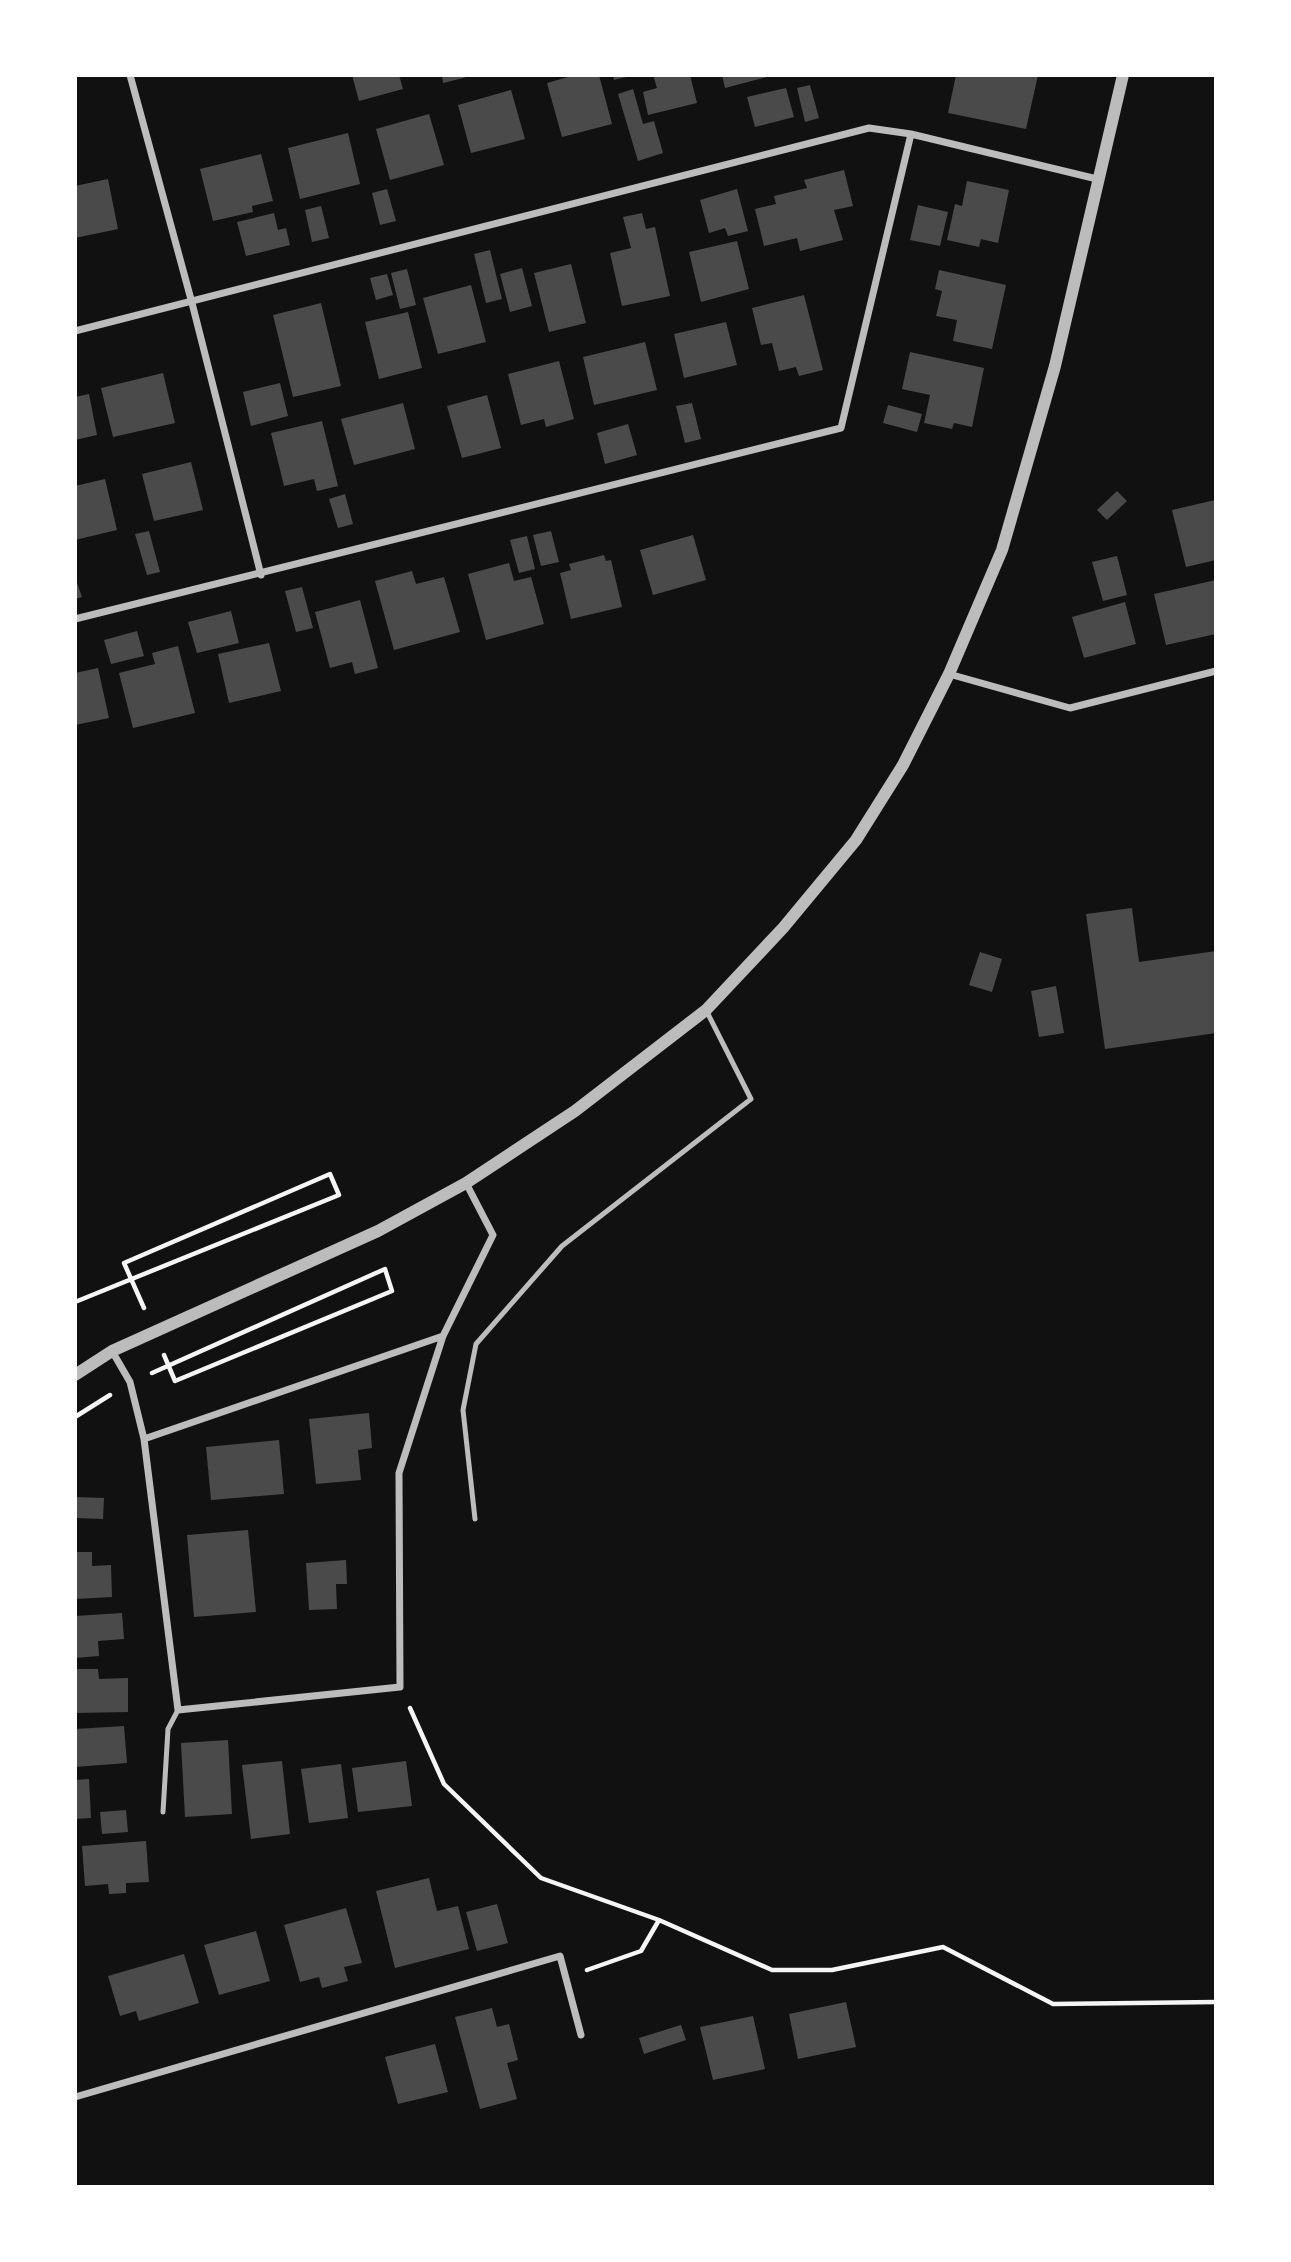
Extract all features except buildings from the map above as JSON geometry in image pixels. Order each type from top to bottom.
[{"type":"street","points":[[130,75],[192,303],[261,575]]},
{"type":"street","points":[[75,1376],[112,1351],[378,1231],[466,1182],[575,1111],[706,1010],[782,928],[856,840],[903,765],[949,674],[1002,550],[1055,366],[1123,75]]},
{"type":"street","points":[[75,331],[869,128],[911,134],[1097,179]]},
{"type":"street","points":[[75,620],[841,428],[911,134]]},
{"type":"street","points":[[949,674],[1070,708],[1216,671]]},
{"type":"street","points":[[112,1351],[130,1382],[144,1439],[178,1710],[400,1687],[399,1473],[443,1336],[493,1235],[466,1182]]},
{"type":"street","points":[[144,1439],[443,1336]]},
{"type":"street","points":[[75,2097],[560,1956],[581,2035]]},
{"type":"lane","points":[[475,1520],[463,1410],[476,1344],[562,1246],[751,1099],[706,1010]]},
{"type":"lane","points":[[163,1812],[168,1729],[178,1710]]},
{"type":"path","points":[[75,1302],[339,1195],[330,1174],[124,1262]]},
{"type":"path","points":[[75,1416],[130,1382],[385,1269],[392,1291],[175,1381]]},
{"type":"path","points":[[400,1687],[444,1784],[541,1878],[659,1920],[772,1969],[832,1970],[943,1947],[1053,2004],[1216,2002]]},
{"type":"path","points":[[600,1966],[640,1951],[659,1920]]}]
